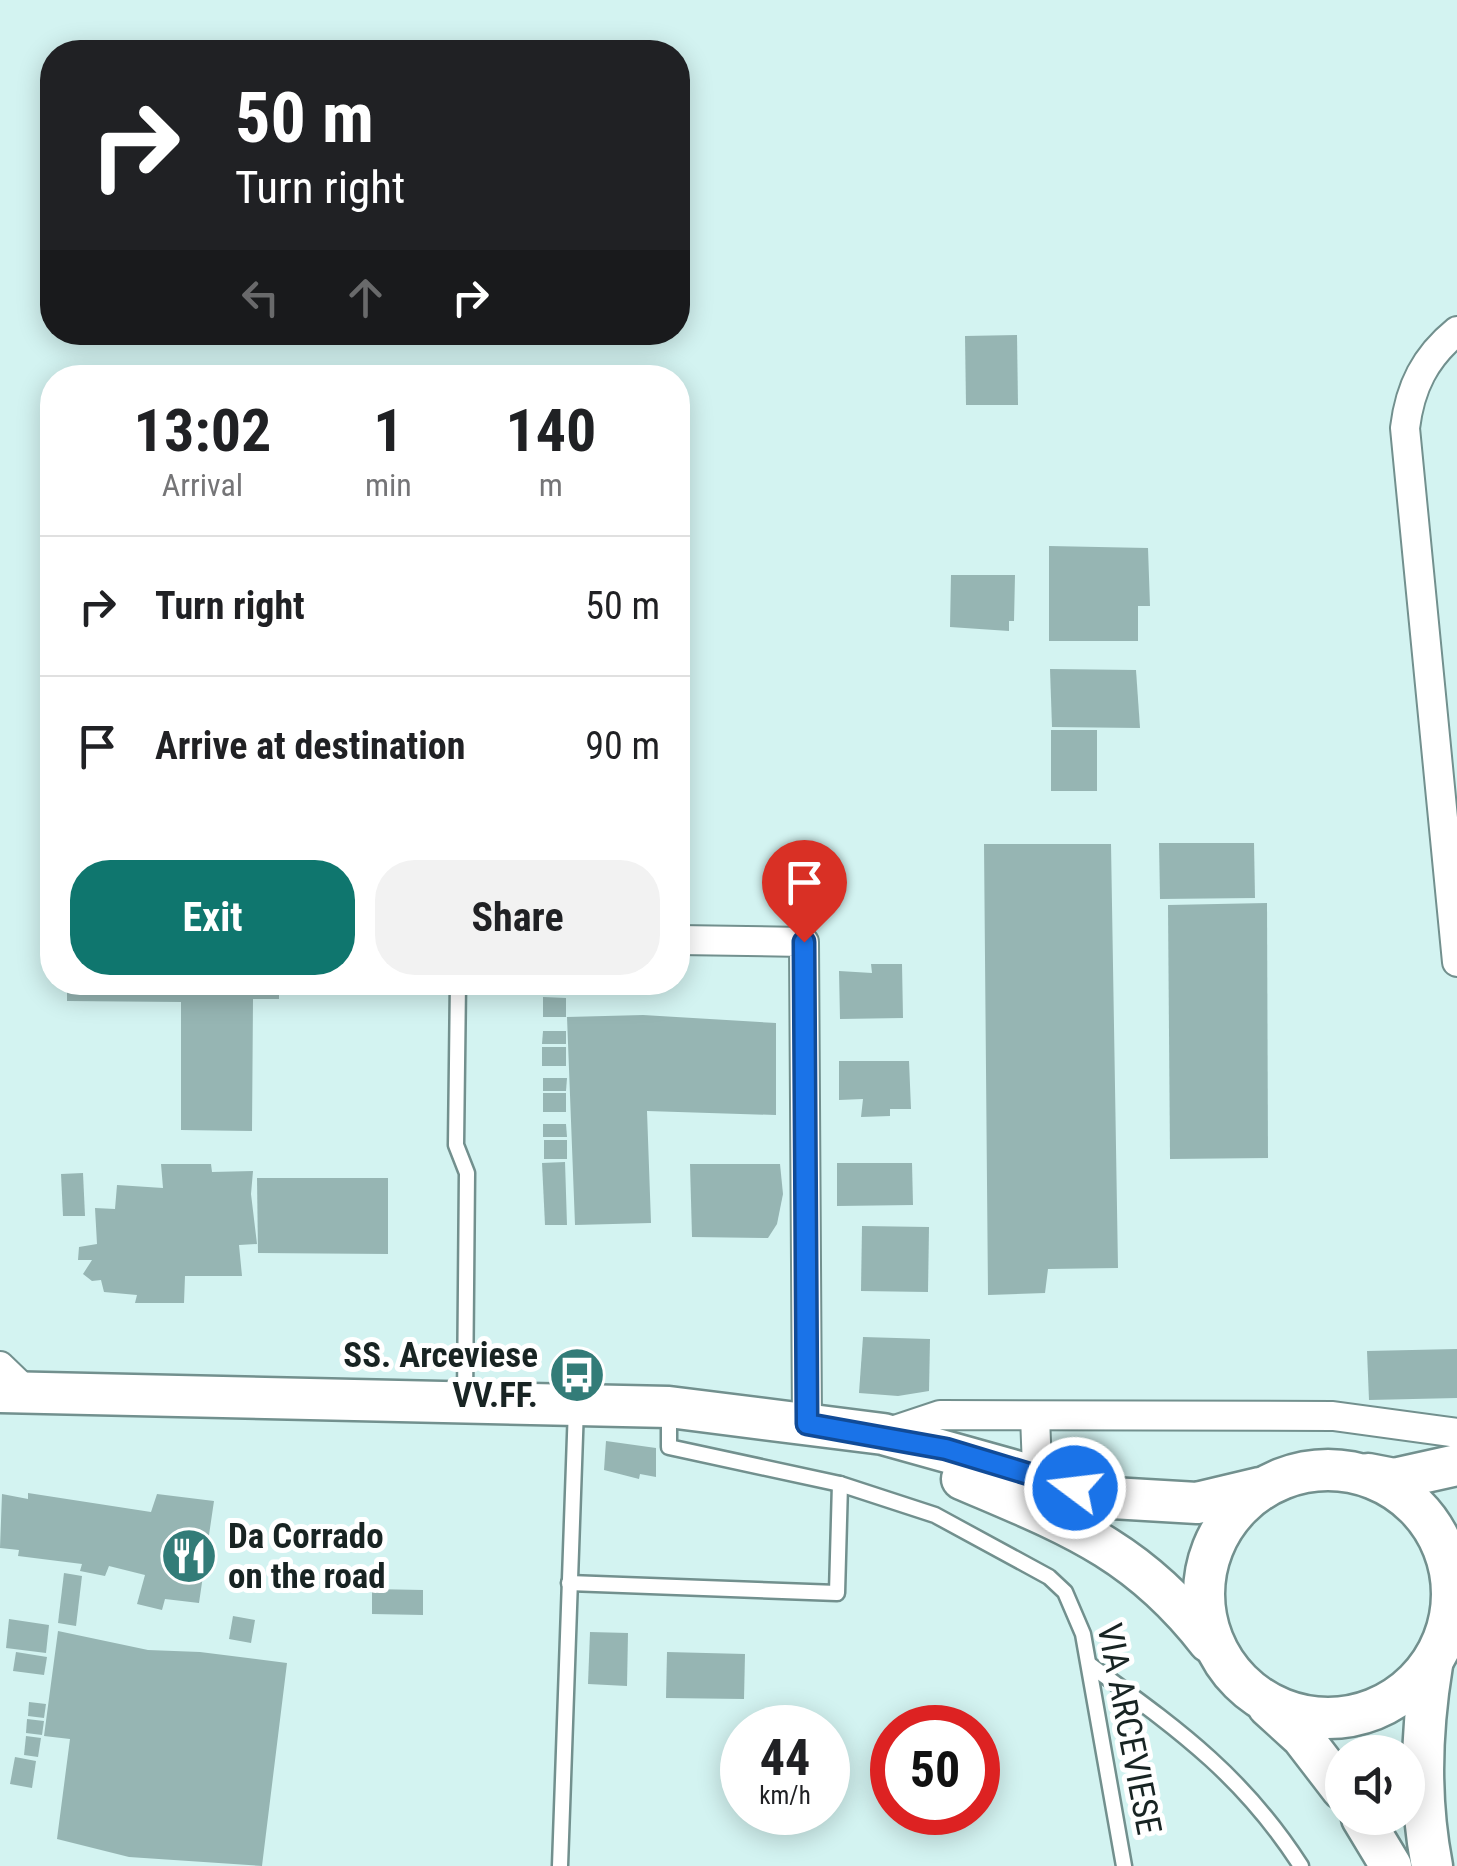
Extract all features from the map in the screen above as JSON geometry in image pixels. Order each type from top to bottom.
[{"type":"main road","points":[[9,1384],[669,1408],[883,1434],[1038,1495],[1141,1569],[1174,1596],[1219,1654],[1302,1738],[1325,1767]]},
{"type":"main road","points":[[807,1424],[958,1477],[1038,1495],[1154,1503],[1197,1503],[1316,1469],[1394,1479],[1457,1465]]},
{"type":"main road","points":[[1346,1470],[1381,1480],[1396,1490],[1434,1528],[1449,1561],[1454,1598],[1423,1721],[1425,1831],[1432,1866]]},
{"type":"main road","points":[[1219,1654],[1206,1620],[1204,1582],[1213,1546],[1222,1529],[1232,1513],[1260,1488]]},
{"type":"main road","points":[[1258,1696],[1293,1714],[1332,1719],[1370,1712],[1404,1693],[1440,1649],[1457,1594]]},
{"type":"main road","points":[[1372,1835],[1391,1866]]},
{"type":"street","points":[[1457,331],[1425,364],[1408,402],[1405,428],[1457,962]]},
{"type":"street","points":[[690,940],[804,942],[807,1424]]},
{"type":"street","points":[[883,1434],[940,1415],[1333,1416],[1457,1434]]},
{"type":"street","points":[[1035,1416],[1038,1495]]},
{"type":"lane","points":[[458,995],[456,1145],[467,1173],[465,1403]]},
{"type":"lane","points":[[560,1866],[576,1405]]},
{"type":"lane","name":"VIA ARCEVIESE","points":[[669,1408],[669,1447],[840,1484],[936,1515],[1049,1577],[1076,1610],[1090,1665],[1124,1866]]},
{"type":"lane","points":[[569,1583],[837,1593],[840,1484]]},
{"type":"lane","points":[[1090,1665],[1205,1749],[1278,1829],[1301,1866]]},
{"type":"building","points":[[1017,335],[1018,405],[966,405],[965,336]]},
{"type":"building","points":[[1049,546],[1148,548],[1150,606],[1138,606],[1138,641],[1049,641]]},
{"type":"building","points":[[951,575],[1015,575],[1014,621],[1009,621],[1009,631],[950,627]]},
{"type":"building","points":[[1050,669],[1136,670],[1140,728],[1052,727]]},
{"type":"building","points":[[1051,730],[1097,730],[1097,791],[1051,791]]},
{"type":"building","points":[[1159,843],[1254,843],[1255,898],[1160,899]]},
{"type":"building","points":[[984,844],[1111,844],[1118,1268],[1048,1269],[1045,1293],[988,1295]]},
{"type":"building","points":[[1267,903],[1268,1158],[1170,1159],[1168,905]]},
{"type":"building","points":[[871,964],[902,964],[903,1018],[840,1019],[839,971],[872,973]]},
{"type":"building","points":[[67,995],[279,995],[279,999],[253,999],[252,1131],[181,1130],[181,1002],[67,1001]]},
{"type":"building","points":[[543,997],[566,998],[566,1017],[543,1017]]},
{"type":"building","points":[[643,1015],[776,1023],[776,1115],[647,1111],[651,1223],[575,1225],[567,1017]]},
{"type":"building","points":[[543,1031],[566,1031],[566,1044],[542,1044]]},
{"type":"building","points":[[542,1047],[566,1047],[566,1066],[542,1066]]},
{"type":"building","points":[[839,1061],[909,1061],[911,1109],[890,1109],[890,1116],[861,1117],[863,1099],[839,1100]]},
{"type":"building","points":[[543,1078],[567,1078],[566,1091],[543,1091]]},
{"type":"building","points":[[543,1093],[566,1093],[566,1112],[543,1112]]},
{"type":"building","points":[[543,1124],[566,1124],[567,1137],[543,1137]]},
{"type":"building","points":[[544,1140],[567,1140],[567,1159],[544,1159]]},
{"type":"building","points":[[565,1162],[567,1225],[545,1225],[542,1163]]},
{"type":"building","points":[[837,1163],[912,1163],[913,1205],[837,1206]]},
{"type":"building","points":[[161,1164],[211,1164],[212,1172],[253,1171],[251,1194],[257,1244],[239,1245],[242,1276],[185,1276],[184,1303],[135,1303],[137,1295],[104,1292],[101,1280],[92,1281],[83,1274],[92,1260],[78,1260],[79,1247],[97,1244],[95,1208],[115,1209],[117,1185],[163,1188]]},
{"type":"building","points":[[690,1164],[780,1164],[783,1194],[777,1224],[768,1238],[692,1237]]},
{"type":"building","points":[[83,1173],[85,1216],[63,1216],[61,1174]]},
{"type":"building","points":[[257,1178],[388,1178],[388,1254],[258,1253]]},
{"type":"building","points":[[862,1226],[929,1227],[928,1292],[861,1291]]},
{"type":"building","points":[[863,1337],[930,1339],[929,1391],[898,1396],[859,1393]]},
{"type":"building","points":[[1457,1349],[1457,1398],[1369,1400],[1367,1351]]},
{"type":"building","points":[[606,1441],[656,1448],[656,1477],[640,1474],[639,1479],[604,1470]]},
{"type":"building","points":[[28,1493],[151,1512],[157,1494],[214,1501],[199,1603],[165,1599],[162,1610],[137,1604],[145,1575],[109,1566],[105,1576],[80,1571],[82,1564],[18,1556],[19,1550],[0,1548],[2,1494],[28,1499]]},
{"type":"building","points":[[64,1573],[82,1576],[76,1626],[58,1623]]},
{"type":"building","points":[[372,1589],[423,1590],[423,1615],[372,1614]]},
{"type":"building","points":[[233,1616],[255,1620],[251,1643],[229,1639]]},
{"type":"building","points":[[9,1619],[49,1625],[46,1653],[6,1648]]},
{"type":"building","points":[[58,1631],[148,1650],[287,1663],[262,1866],[129,1857],[57,1839],[70,1739],[44,1736]]},
{"type":"building","points":[[590,1632],[628,1633],[627,1686],[588,1684]]},
{"type":"building","points":[[16,1652],[47,1657],[44,1675],[13,1671]]},
{"type":"building","points":[[667,1652],[745,1654],[744,1699],[666,1698]]},
{"type":"building","points":[[29,1702],[46,1704],[44,1718],[28,1716]]},
{"type":"building","points":[[27,1719],[44,1721],[42,1735],[26,1733]]},
{"type":"building","points":[[26,1736],[41,1738],[38,1757],[24,1755]]},
{"type":"building","points":[[15,1757],[36,1761],[32,1788],[10,1784]]},
{"type":"place","name":"SS. Arceviese VV.FF.","points":[[577,1375]]},
{"type":"place","name":"Da Corrado on the road","points":[[189,1556]]},
{"type":"route","points":[[804,942],[807,1424],[883,1434],[946,1449],[1075,1488]]}]
